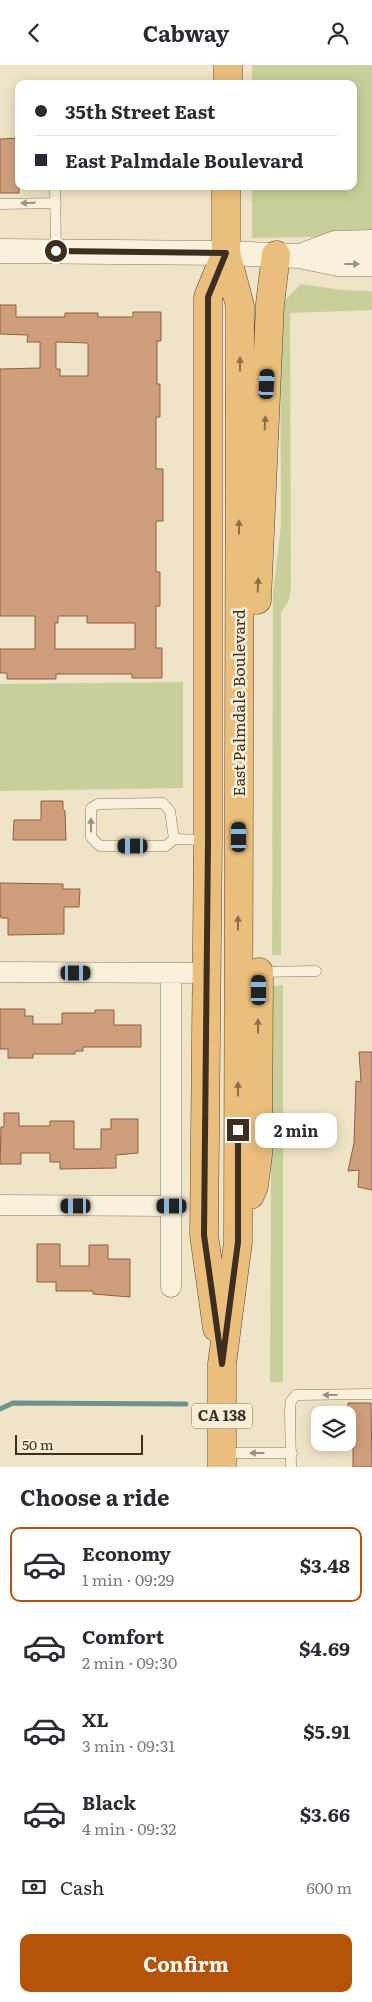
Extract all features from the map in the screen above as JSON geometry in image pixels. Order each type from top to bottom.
[{"type":"highway","points":[[228,65],[228,80]]},
{"type":"highway","name":"East Palmdale Boulevard","points":[[222,1460],[222,1364],[238,1242],[248,972],[239,684],[240,306],[226,253],[226,190]]},
{"type":"highway","name":"East Palmdale Boulevard","points":[[222,1364],[204,1235],[208,840],[208,297],[226,253]]},
{"type":"highway","points":[[239,684],[255,641],[270,304],[287,256]]},
{"type":"street","points":[[287,256],[336,243],[372,242]]},
{"type":"street","points":[[0,251],[226,253],[287,256],[338,264],[372,264]]},
{"type":"street","points":[[0,972],[207,973]]},
{"type":"street","points":[[171,973],[171,1287]]},
{"type":"street","points":[[0,1205],[172,1206]]},
{"type":"lane","points":[[56,190],[56,251]]},
{"type":"lane","points":[[0,203],[56,203]]},
{"type":"lane","points":[[174,839],[170,811],[163,803],[98,804],[91,809],[91,837],[100,846],[166,846],[174,839],[208,840]]},
{"type":"lane","points":[[248,972],[316,971]]},
{"type":"lane","points":[[291,1467],[290,1409],[296,1395],[372,1395]]},
{"type":"lane","points":[[222,1460],[292,1453]]},
{"type":"green space","points":[[252,65],[372,65],[372,236],[252,238],[252,190],[357,190],[357,80],[252,80]]},
{"type":"green space","points":[[301,284],[341,290],[372,291],[372,310],[290,313],[291,586],[289,600],[281,613],[281,955],[272,955],[273,593],[281,526],[280,305]]},
{"type":"green space","points":[[183,682],[183,788],[0,791],[0,684]]},
{"type":"green space","points":[[283,985],[283,1382],[270,1382],[272,986]]},
{"type":"building","points":[[15,138],[15,190],[19,190],[19,193],[0,193],[0,139]]},
{"type":"building","points":[[0,305],[16,305],[16,317],[65,317],[65,313],[98,313],[98,317],[133,317],[133,312],[161,312],[161,341],[157,341],[157,384],[160,384],[160,417],[156,417],[156,469],[163,469],[163,521],[156,521],[156,572],[160,572],[160,606],[156,606],[156,648],[162,648],[162,678],[132,678],[132,674],[56,674],[56,679],[7,679],[7,673],[0,673],[0,649],[35,649],[35,616],[0,616],[0,369],[40,368],[40,342],[27,342],[28,335],[0,334]],"holes":[[[56,342],[88,343],[88,376],[60,376],[60,369],[56,369]],[[58,616],[87,616],[87,623],[135,623],[135,649],[55,649],[55,623],[58,623]]]},
{"type":"building","points":[[41,801],[63,801],[66,840],[13,840],[14,820],[41,820]]},
{"type":"building","points":[[0,883],[63,884],[63,889],[80,889],[79,907],[64,907],[64,934],[8,935],[8,918],[1,918],[0,914]]},
{"type":"building","points":[[0,1009],[25,1009],[25,1016],[33,1016],[33,1024],[62,1024],[62,1013],[95,1013],[95,1010],[114,1010],[114,1025],[141,1025],[141,1047],[83,1047],[83,1051],[75,1051],[75,1054],[33,1054],[33,1058],[8,1058],[8,1049],[0,1049]]},
{"type":"building","points":[[359,1052],[372,1052],[372,1190],[358,1187],[359,1170],[348,1171],[354,1143],[356,1081],[361,1082]]},
{"type":"building","points":[[4,1113],[19,1113],[19,1126],[50,1126],[50,1121],[74,1121],[74,1149],[101,1149],[101,1129],[111,1129],[111,1119],[138,1119],[138,1153],[116,1155],[116,1168],[60,1169],[60,1162],[50,1162],[50,1153],[21,1153],[21,1164],[0,1164],[1,1127],[4,1127]]},
{"type":"building","points":[[37,1244],[60,1244],[60,1266],[89,1266],[89,1245],[108,1245],[108,1259],[130,1259],[130,1297],[93,1294],[93,1291],[56,1291],[56,1282],[37,1282]]},
{"type":"building","points":[[348,1403],[371,1403],[372,1467],[353,1467],[353,1451],[356,1451],[356,1406],[348,1406]]},
{"type":"waterway","points":[[0,1409],[13,1403],[186,1404]]},
{"type":"route","points":[[56,251],[226,253],[208,297],[208,840],[204,1235],[222,1364],[238,1242],[238,1130]]}]
